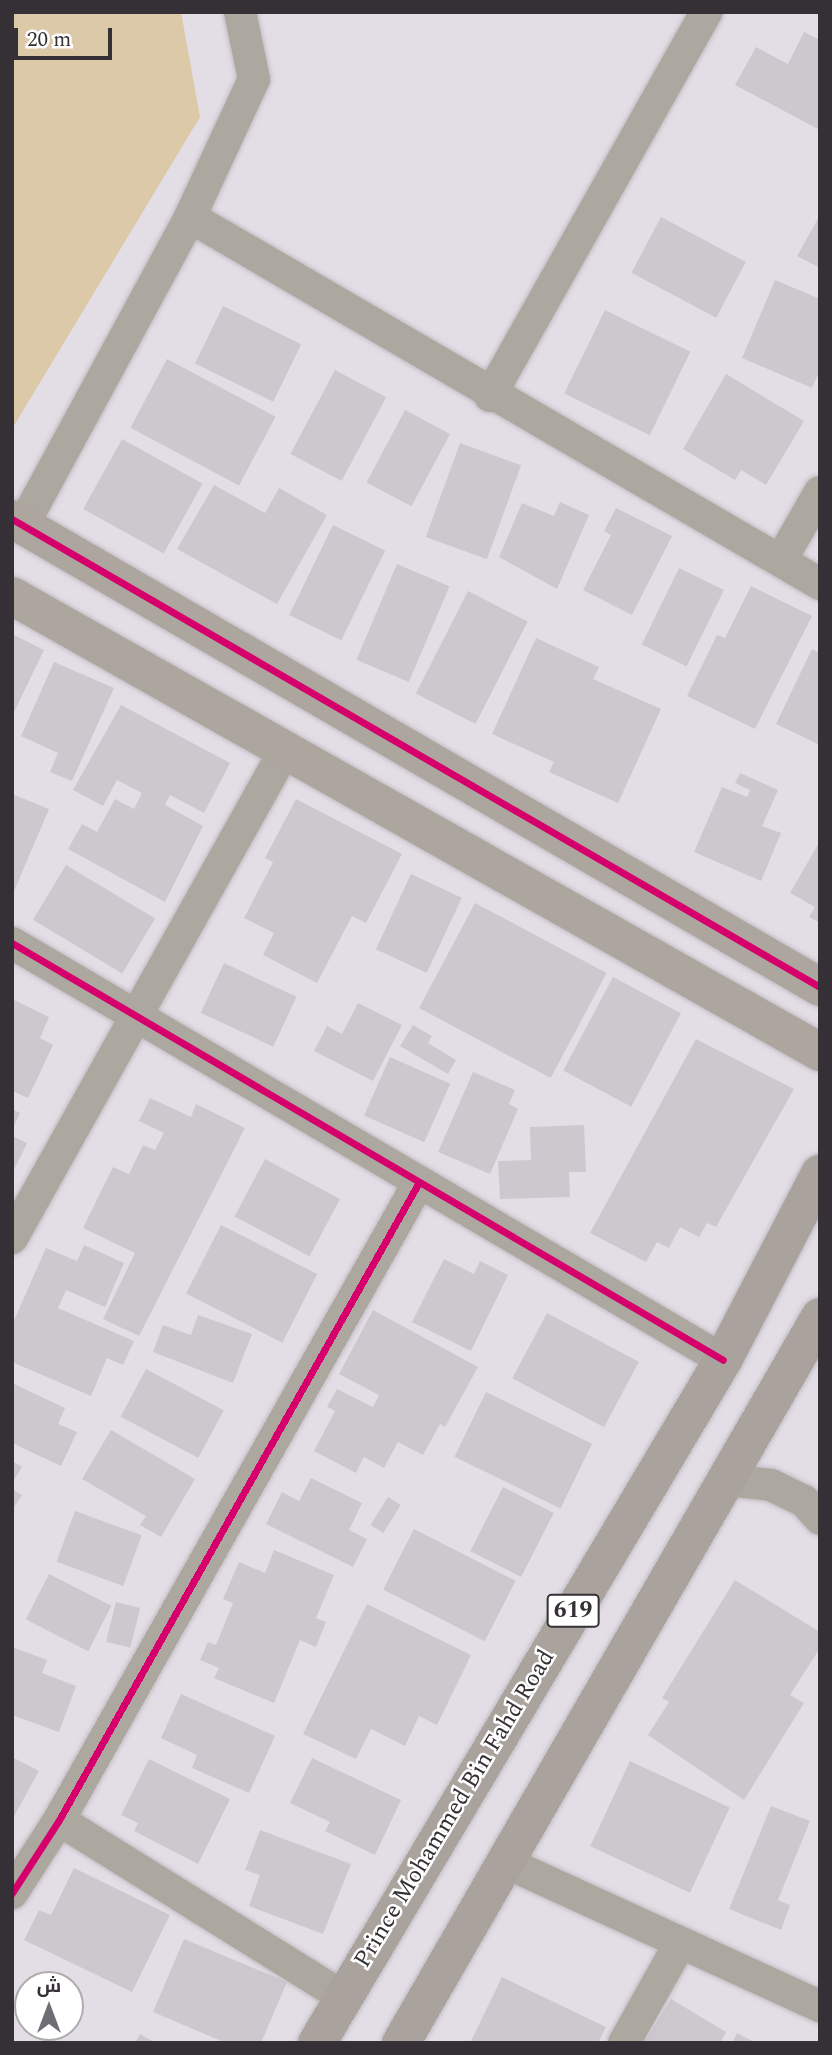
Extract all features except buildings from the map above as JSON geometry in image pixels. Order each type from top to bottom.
[{"type":"highway","name":"Prince Mohammed Bin Fahd Road","points":[[317,2043],[723,1360],[820,1174]]},
{"type":"highway","name":"619","points":[[401,2043],[820,1317]]},
{"type":"street","points":[[240,12],[254,79],[190,217],[18,522],[820,987]]},
{"type":"street","points":[[490,396],[706,12]]},
{"type":"street","points":[[190,217],[490,396],[820,584]]},
{"type":"street","points":[[781,560],[820,492]]},
{"type":"street","points":[[12,596],[820,1052]]},
{"type":"street","points":[[12,1238],[285,750]]},
{"type":"street","points":[[12,943],[418,1184],[723,1360]]},
{"type":"street","points":[[12,1893],[59,1820],[418,1184]]},
{"type":"street","points":[[726,1480],[771,1485],[804,1501],[820,1519]]},
{"type":"street","points":[[59,1820],[343,1997]]},
{"type":"street","points":[[507,1863],[679,1945],[820,2006]]},
{"type":"street","points":[[624,2043],[679,1945]]},
{"type":"shaded area","points":[[12,12],[181,12],[200,117],[12,429]]},
{"type":"cycle path","points":[[12,519],[820,987]]},
{"type":"cycle path","points":[[12,943],[723,1360]]},
{"type":"cycle path","points":[[12,1893],[59,1820],[418,1184]]}]
